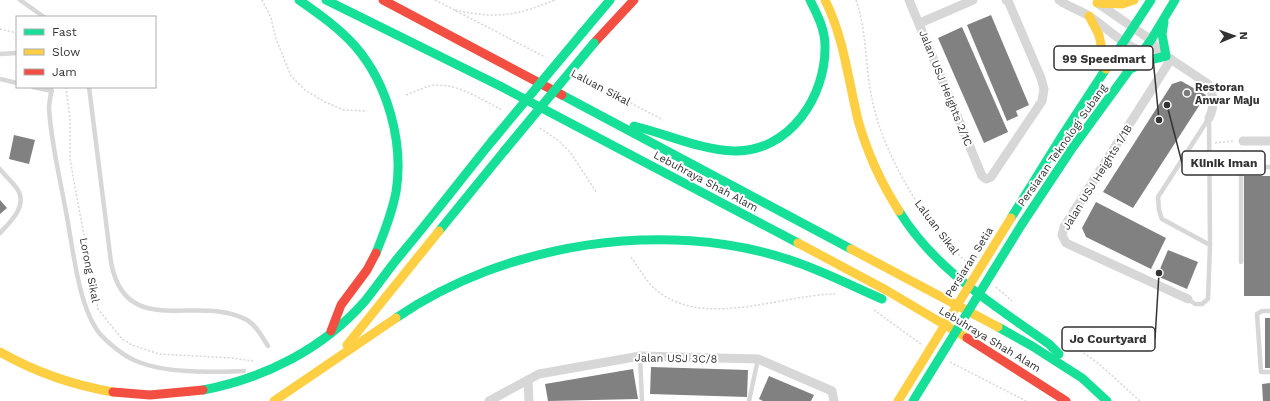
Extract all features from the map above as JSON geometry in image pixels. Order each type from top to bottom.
[{"type":"main road","points":[[299,0],[329,20],[356,47],[376,76],[389,112],[397,150],[396,191],[386,229],[373,260],[341,306],[331,331]]},
{"type":"main road","name":"Lebuhraya Shah Alam","points":[[326,0],[507,90],[879,287],[938,321],[1066,401]]},
{"type":"main road","name":"Lebuhraya Shah Alam","points":[[383,0],[1032,346],[1082,378],[1107,401]]},
{"type":"main road","points":[[0,352],[18,364],[61,380],[106,390],[150,395],[198,391],[249,377],[262,367],[305,352],[355,312],[492,141],[610,0]]},
{"type":"main road","points":[[333,362],[594,43],[634,0]]},
{"type":"main road","points":[[616,123],[655,130],[715,149],[748,150],[780,139],[809,109],[822,82],[827,48],[818,12],[810,0]]},
{"type":"main road","points":[[825,0],[835,18],[863,136],[880,180],[904,221],[936,258],[966,284],[1049,344],[1082,378]]},
{"type":"main road","points":[[1096,1],[1122,4],[1134,0]]},
{"type":"main road","name":"Persiaran Teknologi Subang","points":[[1011,218],[1151,0]]},
{"type":"main road","name":"Persiaran Teknologi Subang","points":[[913,401],[1022,224],[1127,72],[1151,40],[1175,0]]},
{"type":"main road","points":[[1089,16],[1097,27],[1102,40],[1106,69]]},
{"type":"main road","points":[[1127,72],[1142,62],[1168,58],[1162,34],[1165,16]]},
{"type":"main road","name":"Persiaran Setia","points":[[898,401],[1011,218]]},
{"type":"main road","points":[[274,401],[333,362],[391,319],[419,302],[478,273],[555,250],[614,241],[679,241],[734,246],[790,260],[938,321]]},
{"type":"street","name":"Jalan USJ Heights 2/1C","points":[[910,0],[982,176],[986,180],[991,177],[1042,101],[1044,90],[1041,78],[1010,2],[1006,0]]},
{"type":"street","points":[[920,23],[973,0]]},
{"type":"street","points":[[1059,0],[1089,16],[1142,52],[1157,50]]},
{"type":"street","points":[[1096,1],[1151,40],[1157,50],[1208,84],[1213,93],[1213,108],[1209,118]]},
{"type":"street","name":"Jalan USJ Heights 1/1B","points":[[1168,58],[1064,227],[1062,236],[1066,243],[1188,299]]},
{"type":"street","points":[[1243,141],[1270,141]]},
{"type":"street","name":"Jalan USJ 3C/8","points":[[489,401],[539,374],[640,356],[758,359],[832,392],[834,401]]},
{"type":"street","points":[[528,380],[528,401]]},
{"type":"lane","points":[[20,0],[43,16]]},
{"type":"lane","points":[[0,54],[16,53]]},
{"type":"lane","points":[[0,79],[16,83]]},
{"type":"lane","points":[[89,88],[111,262],[114,275],[122,293],[140,306],[151,309],[207,312],[238,317],[254,326],[268,346]]},
{"type":"lane","points":[[51,89],[49,106],[55,151],[82,294],[91,319],[100,334],[114,346],[136,361],[161,368],[210,372],[262,367]]},
{"type":"lane","points":[[1188,299],[1195,304],[1202,304],[1208,299],[1210,244],[1209,118]]},
{"type":"lane","points":[[1209,118],[1158,197],[1159,210],[1162,218],[1210,244]]},
{"type":"lane","points":[[1241,262],[1241,171],[1247,168],[1270,167]]},
{"type":"lane","points":[[0,170],[19,192],[20,206],[15,218],[0,233]]},
{"type":"lane","points":[[1270,311],[1262,311],[1258,314],[1261,372],[1270,372]]},
{"type":"lane","points":[[640,356],[642,401]]},
{"type":"lane","points":[[749,401],[758,359]]},
{"type":"path","points":[[262,0],[271,18],[279,46],[291,76],[305,90],[325,102],[344,110],[367,110]]},
{"type":"path","points":[[435,0],[511,38],[546,58]]},
{"type":"path","points":[[451,9],[491,16],[511,15],[530,10],[555,0]]},
{"type":"path","name":"Laluan Sikal","points":[[856,0],[863,20],[867,69],[872,100],[887,143],[920,208],[957,255],[975,270]]},
{"type":"path","points":[[0,29],[16,33]]},
{"type":"path","name":"Laluan Sikal","points":[[581,77],[667,122]]},
{"type":"path","name":"Lorong Sikal","points":[[66,88],[70,119],[70,158],[98,309],[122,339],[132,345],[158,354],[232,358],[262,367]]},
{"type":"path","points":[[1209,144],[1243,141]]},
{"type":"path","points":[[631,258],[654,289],[673,301],[694,308],[730,309],[784,299],[822,294],[839,294],[833,290]]},
{"type":"path","points":[[993,285],[1017,305]]},
{"type":"path","points":[[872,309],[924,346]]},
{"type":"path","points":[[1060,337],[1098,363],[1140,401]]},
{"type":"path","points":[[948,361],[1026,401]]},
{"type":"building","points":[[991,15],[1029,105],[1016,111],[1018,116],[1007,121],[967,25]]},
{"type":"building","points":[[962,27],[1008,132],[984,143],[938,38]]},
{"type":"building","points":[[1181,81],[1206,95],[1133,208],[1103,192],[1172,84]]},
{"type":"building","points":[[14,135],[35,140],[29,164],[9,159]]},
{"type":"building","points":[[1244,176],[1270,176],[1270,296],[1244,296]]},
{"type":"building","points":[[0,200],[7,208],[0,214]]},
{"type":"building","points":[[1096,202],[1166,238],[1151,269],[1086,237],[1082,228]]},
{"type":"building","points":[[1168,250],[1198,262],[1187,289],[1157,276]]},
{"type":"building","points":[[1265,318],[1270,318],[1270,368],[1265,368]]},
{"type":"building","points":[[651,367],[748,370],[747,397],[650,394]]},
{"type":"building","points":[[633,369],[638,399],[548,401],[545,384]]},
{"type":"building","points":[[769,376],[814,395],[811,401],[763,401],[759,399]]},
{"type":"building","points":[[1270,383],[1270,401],[1263,401],[1262,384]]},
{"type":"traffic: fast","points":[[299,0],[336,27],[355,46],[367,61],[376,78],[385,96],[391,115],[398,154],[396,192],[390,215],[376,253]]},
{"type":"traffic: fast","points":[[326,0],[500,86],[798,243]]},
{"type":"traffic: fast","points":[[583,32],[610,0]]},
{"type":"traffic: fast","points":[[634,126],[696,145],[734,151],[754,149],[772,142],[788,131],[801,118],[811,101],[819,84],[824,65],[824,34],[810,0]]},
{"type":"traffic: fast","points":[[1011,218],[1060,139],[1151,0]]},
{"type":"traffic: fast","points":[[1022,224],[1073,147],[1151,40],[1175,0]]},
{"type":"traffic: fast","points":[[1133,68],[1141,62],[1166,56],[1162,34],[1164,22]]},
{"type":"traffic: fast","points":[[492,141],[583,32]]},
{"type":"traffic: fast","points":[[505,150],[594,43]]},
{"type":"traffic: fast","points":[[562,95],[851,249]]},
{"type":"traffic: fast","points":[[203,390],[249,378],[292,359],[312,347],[349,318],[365,301],[492,141]]},
{"type":"traffic: fast","points":[[439,231],[505,150]]},
{"type":"traffic: fast","points":[[899,211],[930,251],[948,269],[987,300],[1049,344],[1059,354]]},
{"type":"traffic: fast","points":[[913,401],[1022,224]]},
{"type":"traffic: fast","points":[[396,318],[439,292],[486,271],[535,256],[587,245],[639,240],[691,241],[741,247],[802,264],[882,299]]},
{"type":"traffic: fast","points":[[998,327],[1032,346],[1082,378],[1107,401]]},
{"type":"traffic: slow","points":[[825,0],[837,29],[858,120],[866,144],[880,178],[899,211]]},
{"type":"traffic: slow","points":[[1097,3],[1122,4],[1134,0]]},
{"type":"traffic: slow","points":[[1089,16],[1099,35],[1106,69]]},
{"type":"traffic: slow","points":[[898,401],[1011,218]]},
{"type":"traffic: slow","points":[[347,345],[439,231]]},
{"type":"traffic: slow","points":[[798,243],[886,290],[967,338]]},
{"type":"traffic: slow","points":[[851,249],[998,327]]},
{"type":"traffic: slow","points":[[274,401],[396,318]]},
{"type":"traffic: slow","points":[[0,352],[40,372],[68,382],[113,392]]},
{"type":"traffic: jam","points":[[383,0],[562,95]]},
{"type":"traffic: jam","points":[[594,43],[634,0]]},
{"type":"traffic: jam","points":[[331,331],[341,305],[367,270],[376,253]]},
{"type":"traffic: jam","points":[[967,338],[1066,401]]},
{"type":"traffic: jam","points":[[113,392],[150,395],[203,390]]},
{"type":"place","name":"Restoran Anwar Maju","points":[[1187,93]]},
{"type":"place","name":"Klinik Iman","points":[[1167,105]]},
{"type":"place","name":"99 Speedmart","points":[[1159,120]]},
{"type":"place","name":"Jo Courtyard","points":[[1159,273]]}]
